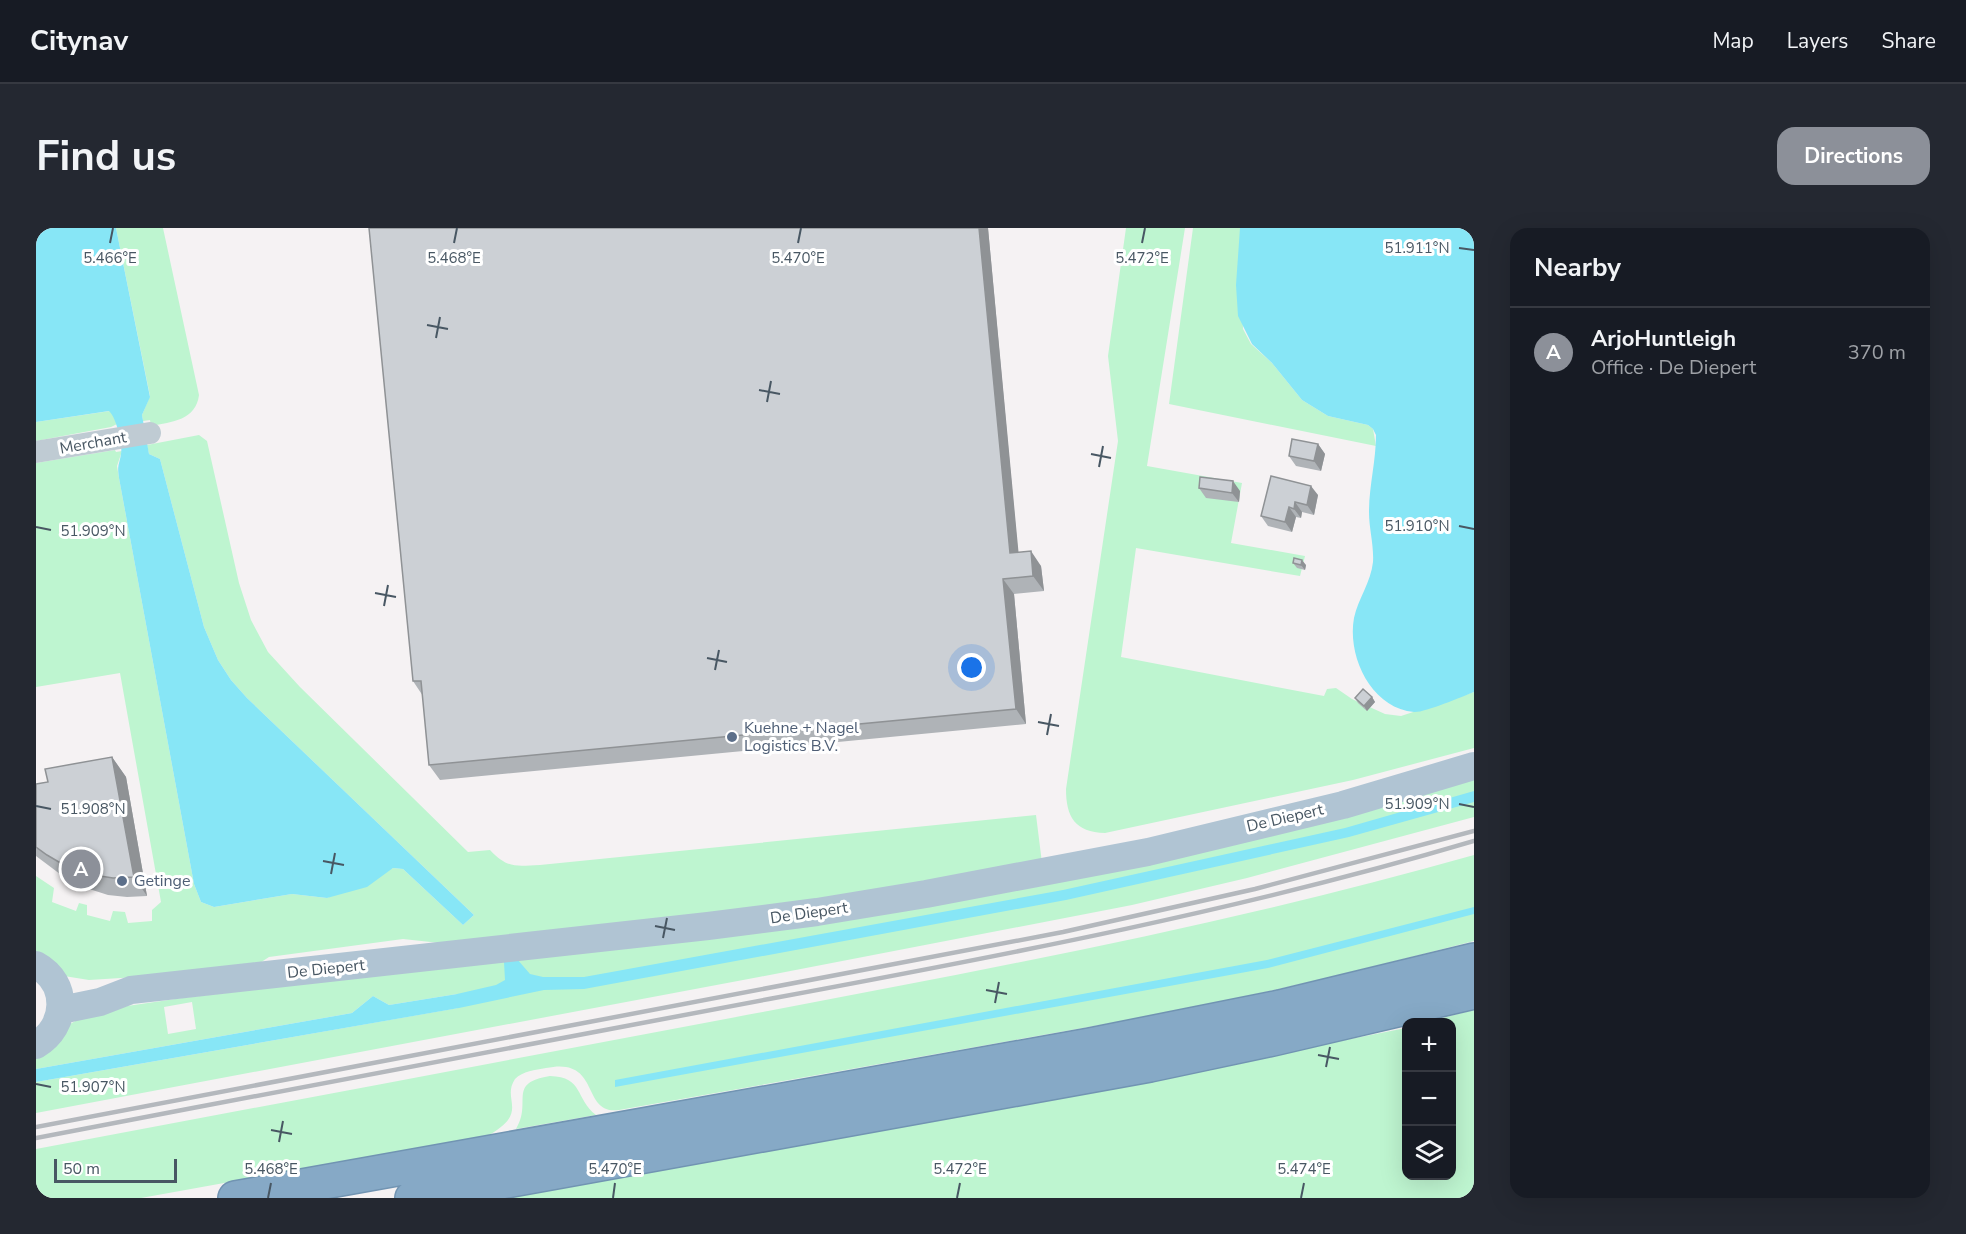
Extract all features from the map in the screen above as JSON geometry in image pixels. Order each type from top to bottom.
[{"type":"highway","points":[[235,1198],[1210,1022],[1474,960]]},
{"type":"highway","points":[[412,1198],[1150,1065],[1273,1040],[1474,992]]},
{"type":"main road","name":"De Diepert","points":[[59,999],[99,984],[131,990],[708,926],[817,912],[926,894],[1148,852],[1343,805],[1474,765]]},
{"type":"main road","points":[[36,965],[48,973],[59,999],[53,1030],[36,1044]]},
{"type":"street","name":"Merchant","points":[[36,452],[150,432]]},
{"type":"green space","points":[[116,228],[163,228],[199,395],[193,410],[175,421],[151,426],[150,420],[143,421],[142,415],[150,396]]},
{"type":"green space","points":[[1126,228],[1185,228],[1147,466],[1242,483],[1231,543],[1305,556],[1300,576],[1136,548],[1121,657],[1324,696],[1327,689],[1336,688],[1352,699],[1385,714],[1401,716],[1474,692],[1474,748],[1353,780],[1105,833],[1086,830],[1074,821],[1068,808],[1066,789],[1118,441],[1108,356]]},
{"type":"green space","points":[[1193,228],[1240,228],[1243,329],[1251,344],[1272,363],[1302,400],[1328,416],[1368,425],[1373,429],[1376,446],[1169,404]]},
{"type":"green space","points":[[110,411],[115,416],[117,424],[111,427],[36,441],[36,422]]},
{"type":"green space","points":[[199,435],[207,441],[239,583],[251,620],[268,652],[300,687],[468,852],[490,850],[507,863],[525,866],[1036,815],[1042,863],[879,892],[449,944],[403,939],[269,957],[249,970],[89,980],[64,976],[36,954],[36,876],[54,888],[52,902],[76,911],[79,903],[87,905],[87,915],[110,921],[113,911],[125,912],[128,923],[152,921],[152,910],[161,902],[120,673],[36,687],[36,463],[115,450],[116,452],[122,451],[117,466],[119,478],[194,884],[201,902],[214,907],[292,894],[327,898],[393,868],[403,869],[463,925],[474,915],[247,698],[218,660],[204,627],[160,459],[149,454],[147,445]]},
{"type":"green space","points":[[1474,777],[1474,817],[1247,878],[1132,905],[36,1113],[36,1082],[458,1008],[457,994],[389,1005],[373,996],[352,1013],[36,1069],[36,1058],[70,1024],[93,1011],[182,998],[709,937]],"holes":[[[192,1002],[196,1029],[168,1034],[164,1007]]]},
{"type":"green space","points":[[1474,855],[1474,941],[1353,971],[1151,1016],[619,1110],[607,1109],[599,1104],[583,1077],[576,1070],[564,1067],[533,1070],[515,1079],[511,1093],[512,1113],[501,1127],[489,1135],[141,1198],[36,1198],[36,1149],[768,1011],[1123,941],[1299,901]]},
{"type":"green space","points":[[1474,1010],[1474,1198],[491,1198],[1076,1093],[1402,1029],[1402,1180],[1456,1180],[1456,1018],[1442,1018]]},
{"type":"green space","points":[[550,1076],[569,1080],[589,1109],[596,1115],[516,1129],[521,1119],[524,1089],[537,1079]]},
{"type":"water","points":[[36,228],[116,228],[150,397],[142,415],[149,454],[160,459],[204,627],[218,660],[247,698],[474,915],[463,925],[403,869],[393,868],[367,887],[327,898],[292,894],[214,907],[201,902],[194,884],[119,478],[121,450],[116,425],[109,411],[36,422]]},
{"type":"water","points":[[1240,228],[1474,228],[1474,692],[1414,712],[1386,701],[1374,691],[1365,678],[1354,648],[1353,633],[1354,618],[1370,577],[1373,562],[1369,512],[1376,435],[1368,425],[1328,416],[1302,400],[1272,363],[1252,344],[1238,316],[1236,285]]},
{"type":"water","points":[[1474,791],[1474,802],[1349,837],[1066,900],[584,989],[544,990],[459,1008],[36,1082],[36,1069],[352,1013],[373,996],[389,1005],[496,985],[505,980],[504,962],[517,959],[530,974],[543,977],[584,977],[1063,890],[1345,828]]},
{"type":"water","points":[[1474,907],[1474,914],[1268,968],[615,1087],[615,1080],[1267,960]]},
{"type":"building","points":[[369,228],[979,228],[1010,553],[1031,551],[1033,576],[1003,579],[1016,709],[429,765],[421,681],[413,681]]},
{"type":"building","points":[[1292,439],[1318,444],[1314,461],[1289,456]]},
{"type":"building","points":[[1271,476],[1311,486],[1307,505],[1295,502],[1294,509],[1289,507],[1285,522],[1261,516]]},
{"type":"building","points":[[1200,477],[1233,481],[1232,493],[1199,488]]},
{"type":"building","points":[[1294,558],[1302,560],[1301,565],[1293,563]]},
{"type":"building","points":[[1363,689],[1372,697],[1364,706],[1355,698]]},
{"type":"building","points":[[112,757],[134,877],[113,878],[69,868],[36,847],[36,784],[48,782],[45,769]]},
{"type":"railway","points":[[36,1127],[1063,932],[1255,889],[1474,831]]},
{"type":"railway","points":[[36,1138],[1035,948],[1299,889],[1474,841]]},
{"type":"place","name":"Kuehne + Nagel Logistics B.V.","points":[[732,737]]},
{"type":"place","name":"ArjoHuntleigh","points":[[81,869]]},
{"type":"place","name":"Getinge","points":[[122,881]]}]
